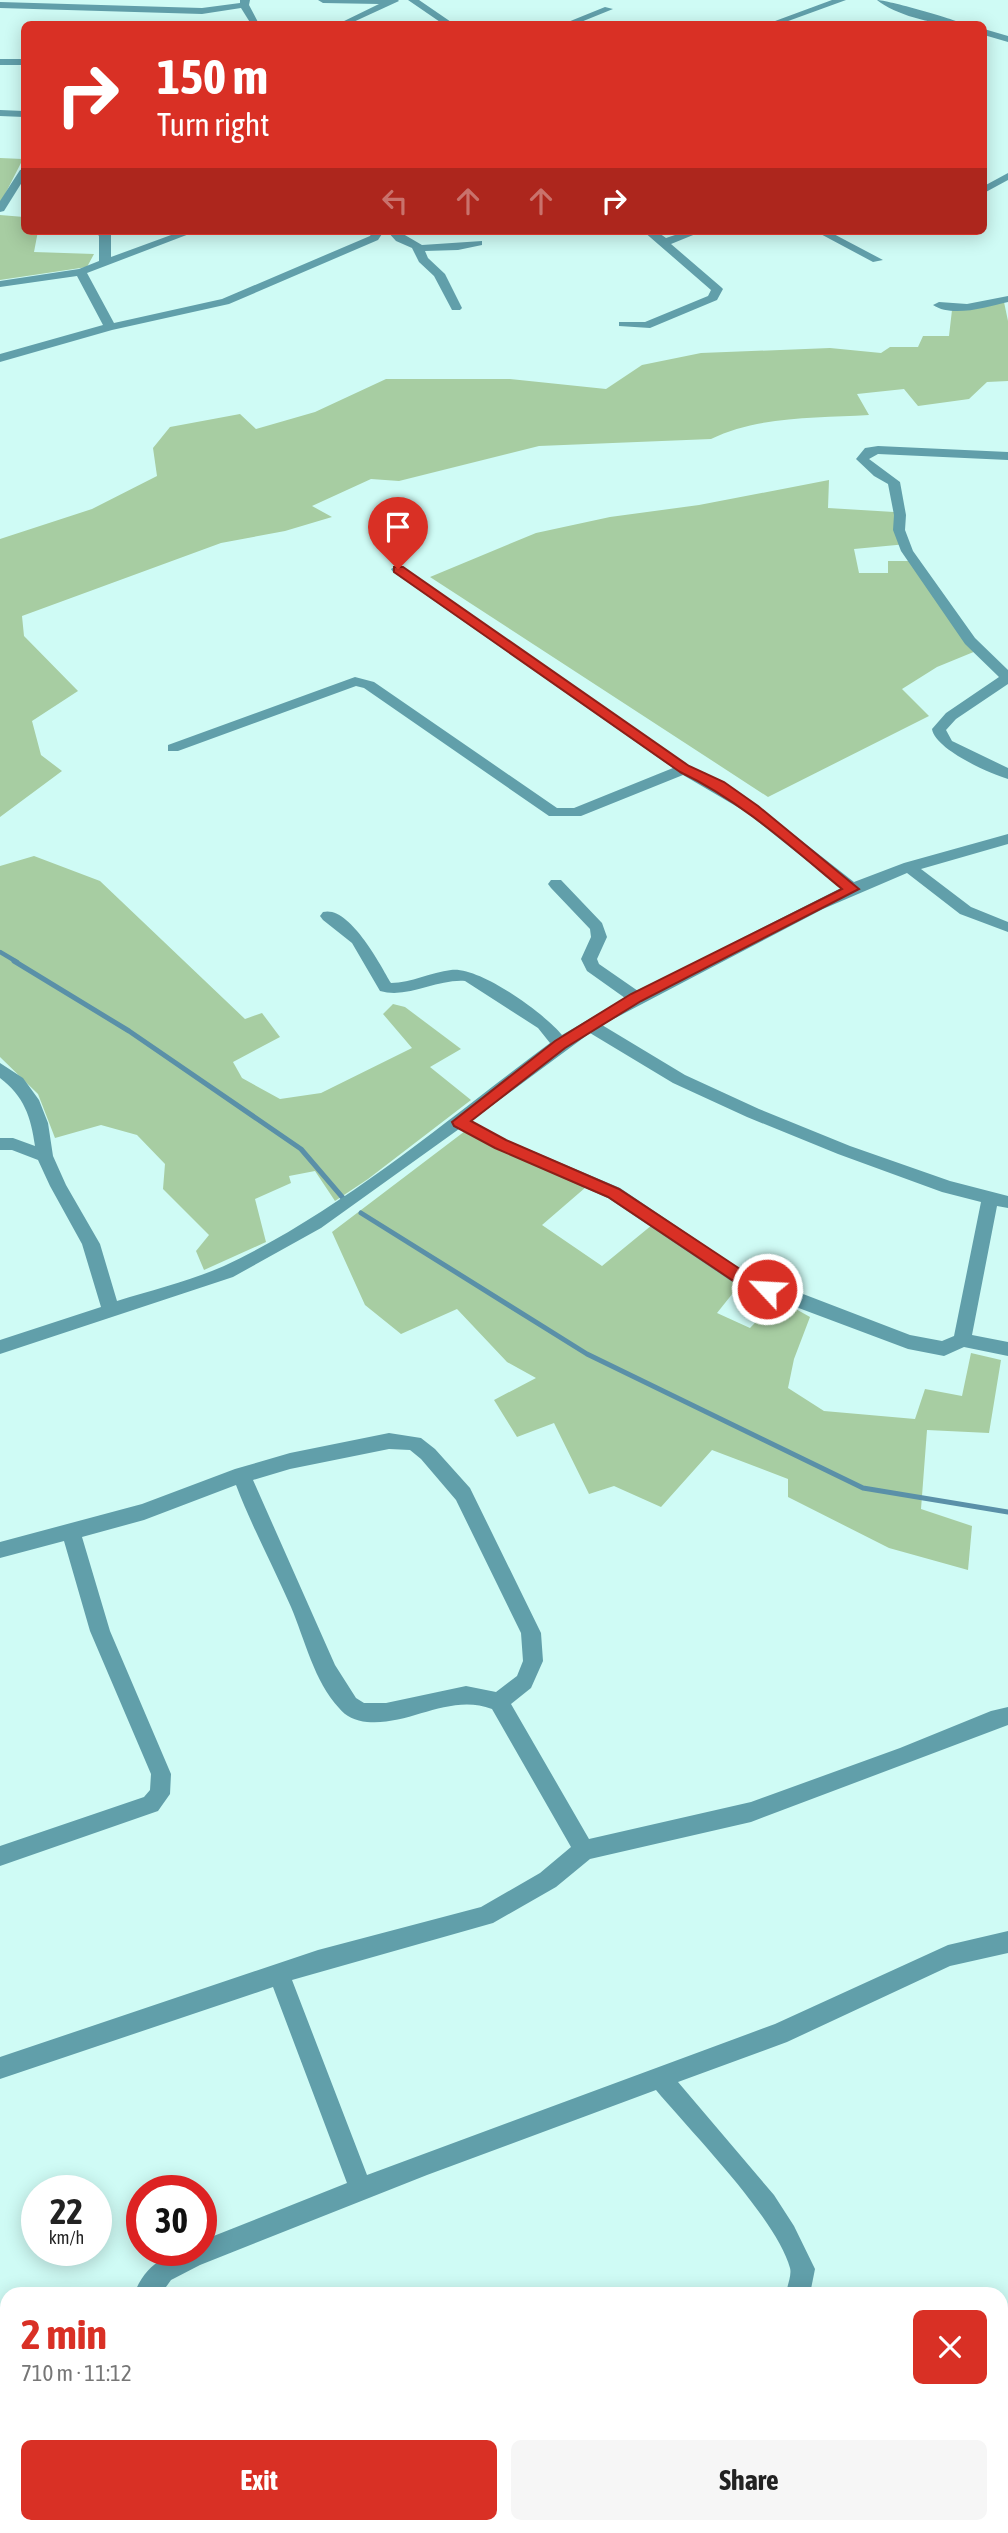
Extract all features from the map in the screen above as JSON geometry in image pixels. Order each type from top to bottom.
[{"type":"street","points":[[323,0],[397,1]]},
{"type":"street","points":[[413,0],[444,21]]},
{"type":"street","points":[[787,21],[841,0]]},
{"type":"street","points":[[882,0],[906,11],[946,21]]},
{"type":"street","points":[[349,21],[397,1]]},
{"type":"street","points":[[0,5],[27,8],[64,5],[202,11],[245,2],[254,21]]},
{"type":"street","points":[[576,21],[608,9]]},
{"type":"street","points":[[987,33],[1008,39]]},
{"type":"street","points":[[0,62],[21,62]]},
{"type":"street","points":[[0,113],[21,114]]},
{"type":"street","points":[[987,188],[1008,176]]},
{"type":"street","points":[[0,209],[21,177]]},
{"type":"street","points":[[105,235],[105,264]]},
{"type":"street","points":[[0,284],[81,272],[181,235]]},
{"type":"street","points":[[0,358],[110,327],[225,302],[279,281],[376,235]]},
{"type":"street","points":[[396,235],[417,248],[446,248],[478,243]]},
{"type":"street","points":[[623,324],[646,326],[713,298],[717,289],[654,235]]},
{"type":"street","points":[[665,242],[686,235]]},
{"type":"street","points":[[828,235],[877,260]]},
{"type":"street","points":[[417,248],[423,260],[439,274],[456,308]]},
{"type":"street","points":[[81,272],[110,327]]},
{"type":"street","points":[[939,306],[967,307],[1008,299]]},
{"type":"street","points":[[1008,456],[878,450],[869,451],[862,459],[894,482],[900,514],[899,530],[907,551],[970,641],[1008,678],[951,716],[939,729],[940,736],[947,744],[1008,774]]},
{"type":"street","points":[[398,569],[684,769],[719,785],[754,809],[852,889]]},
{"type":"street","points":[[173,748],[355,681],[369,685],[554,813],[576,813],[684,769]]},
{"type":"street","points":[[0,1346],[227,1272],[261,1256],[342,1206],[459,1122],[560,1044],[636,998],[852,889],[909,867],[1008,839]]},
{"type":"street","points":[[909,867],[962,911],[978,919],[1008,926]]},
{"type":"street","points":[[556,884],[597,927],[599,937],[589,959],[593,967],[636,998]]},
{"type":"street","points":[[328,916],[357,939],[386,987],[394,989],[452,975],[468,976],[544,1024],[560,1044]]},
{"type":"street","points":[[591,1026],[679,1079],[753,1113],[857,1155],[948,1187],[999,1200],[962,1340]]},
{"type":"street","points":[[0,1069],[17,1082],[32,1100],[40,1123],[45,1156],[58,1186],[91,1244],[111,1311]]},
{"type":"street","points":[[459,1122],[501,1144],[614,1193],[737,1276],[767,1289],[908,1342],[944,1349],[962,1340],[1008,1349]]},
{"type":"street","points":[[0,1144],[13,1144],[45,1156]]},
{"type":"street","points":[[0,1550],[71,1533],[144,1511],[242,1475],[290,1461],[389,1441],[414,1443],[428,1454],[463,1494],[531,1633],[533,1661],[524,1682],[499,1702]]},
{"type":"street","points":[[242,1475],[259,1520],[298,1600],[316,1649],[340,1695],[355,1710],[369,1713],[445,1696],[483,1694],[499,1702],[584,1850]]},
{"type":"street","points":[[0,1856],[151,1804],[160,1794],[161,1774],[100,1631],[71,1533]]},
{"type":"street","points":[[0,2068],[318,1961],[485,1916],[548,1880],[584,1850],[751,1812],[804,1795],[990,1720],[1008,1716]]},
{"type":"street","points":[[151,2287],[163,2272],[193,2256],[361,2189],[779,2034],[948,1956],[1008,1942]]},
{"type":"street","points":[[279,1975],[361,2189]]},
{"type":"street","points":[[660,2078],[759,2194],[780,2223],[803,2269],[799,2287]]},
{"type":"green space","points":[[0,158],[21,159],[21,163],[0,204]]},
{"type":"green space","points":[[0,215],[21,217],[21,235],[37,235],[34,252],[94,254],[87,267],[0,280]]},
{"type":"green space","points":[[1004,302],[1008,321],[1008,381],[987,382],[969,399],[918,406],[904,389],[857,394],[869,415],[768,422],[729,431],[711,439],[539,446],[399,481],[371,479],[312,506],[332,517],[285,531],[221,543],[22,616],[24,636],[78,691],[32,721],[41,755],[62,771],[0,817],[0,539],[92,509],[157,476],[153,448],[170,427],[240,414],[256,429],[315,412],[386,379],[510,379],[606,389],[642,365],[701,353],[830,348],[881,353],[890,347],[918,347],[923,336],[949,336],[952,310]]},
{"type":"green space","points":[[829,480],[828,508],[894,512],[907,544],[854,549],[859,573],[888,573],[888,561],[911,561],[976,651],[937,667],[902,689],[929,716],[768,797],[430,577],[536,533],[610,517],[699,505]]},
{"type":"green space","points":[[34,856],[100,881],[245,1019],[262,1013],[280,1037],[233,1062],[242,1078],[280,1099],[321,1093],[412,1048],[383,1014],[393,1004],[405,1007],[461,1049],[430,1067],[471,1100],[335,1201],[315,1171],[289,1176],[291,1183],[255,1199],[266,1242],[204,1270],[196,1251],[209,1235],[163,1189],[165,1164],[137,1135],[101,1125],[55,1138],[38,1094],[0,1057],[0,866]]},
{"type":"green space","points":[[473,1125],[593,1181],[542,1225],[602,1266],[652,1225],[741,1283],[717,1313],[750,1328],[778,1299],[810,1317],[794,1359],[788,1388],[824,1411],[915,1419],[925,1389],[962,1396],[971,1353],[1001,1360],[989,1433],[927,1430],[921,1509],[972,1526],[968,1570],[889,1548],[788,1497],[788,1479],[712,1450],[661,1507],[614,1486],[589,1494],[554,1423],[517,1437],[494,1400],[536,1378],[507,1362],[457,1309],[401,1334],[365,1305],[332,1232]]},
{"type":"waterway","points":[[0,952],[17,962]]},
{"type":"waterway","points":[[14,961],[129,1031],[301,1149],[343,1198]]},
{"type":"waterway","points":[[361,1213],[587,1354],[863,1488],[1008,1512]]},
{"type":"route","points":[[398,569],[684,769],[719,785],[754,809],[798,848],[852,889],[778,925],[714,961],[636,998],[560,1044],[459,1122],[501,1144],[614,1193],[737,1276],[767,1289]]}]
